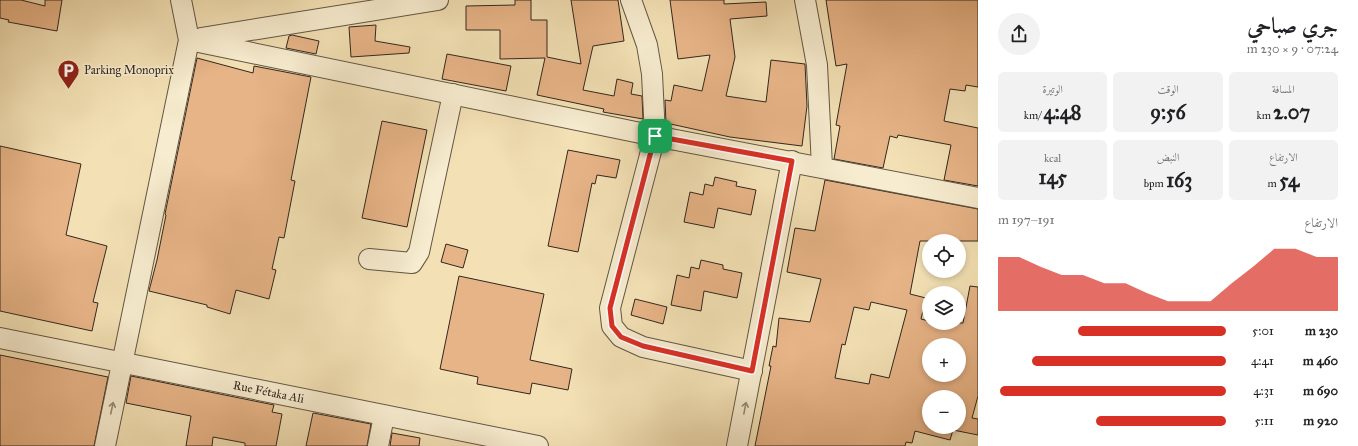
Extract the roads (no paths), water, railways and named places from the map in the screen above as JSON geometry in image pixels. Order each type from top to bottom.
[{"type":"street","points":[[105,446],[189,40],[181,0]]},
{"type":"street","points":[[189,40],[438,0]]},
{"type":"street","points":[[631,0],[647,46],[652,74],[655,136],[610,308],[612,326],[621,337],[643,346],[752,371]]},
{"type":"street","points":[[805,0],[817,64],[822,168]]},
{"type":"street","points":[[189,40],[655,136],[792,161],[978,198]]},
{"type":"street","points":[[369,259],[412,263],[419,252],[453,94]]},
{"type":"street","points":[[737,446],[792,161]]},
{"type":"street","name":"Rue Fétaka Ali","points":[[0,338],[122,364],[538,446]]},
{"type":"street","points":[[378,446],[384,416]]},
{"type":"place","name":"Parking Monoprix","points":[[69,90]]}]
